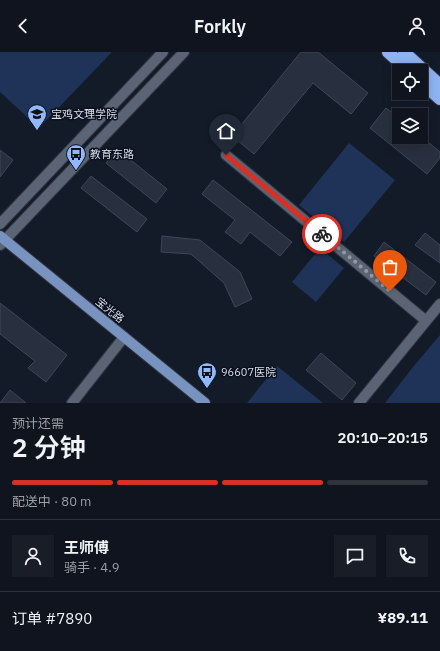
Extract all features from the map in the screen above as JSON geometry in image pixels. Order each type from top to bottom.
[{"type":"highway","points":[[388,52],[401,64]]},
{"type":"highway","points":[[404,52],[440,85]]},
{"type":"highway","points":[[428,88],[440,99]]},
{"type":"main road","name":"宝光路","points":[[2,240],[205,403]]},
{"type":"street","points":[[0,224],[163,52]]},
{"type":"street","points":[[2,240],[184,52]]},
{"type":"street","points":[[226,155],[425,320]]},
{"type":"street","points":[[359,403],[425,320],[440,304]]},
{"type":"street","points":[[72,403],[124,337]]},
{"type":"shaded area","points":[[0,52],[112,52],[39,128],[0,92]]},
{"type":"shaded area","points":[[349,143],[395,180],[344,242],[299,205]]},
{"type":"shaded area","points":[[320,248],[344,268],[316,302],[292,282]]},
{"type":"shaded area","points":[[440,335],[440,403],[385,403],[413,367]]},
{"type":"shaded area","points":[[277,366],[323,403],[247,403]]},
{"type":"building","points":[[301,52],[318,52],[368,93],[351,114],[313,83],[254,154],[232,136]]},
{"type":"building","points":[[386,108],[392,113],[392,144],[428,144],[428,142],[440,152],[440,158],[427,174],[370,128]]},
{"type":"building","points":[[117,149],[167,189],[156,203],[106,163]]},
{"type":"building","points":[[0,150],[13,160],[0,177]]},
{"type":"building","points":[[91,176],[147,219],[137,232],[81,188]]},
{"type":"building","points":[[213,180],[292,242],[280,256],[250,232],[241,244],[225,232],[235,220],[202,194]]},
{"type":"building","points":[[425,233],[440,245],[440,263],[415,245]]},
{"type":"building","points":[[162,236],[200,240],[240,272],[252,299],[235,307],[224,283],[191,254],[161,252]]},
{"type":"building","points":[[384,242],[436,282],[426,295],[374,256]]},
{"type":"building","points":[[0,303],[67,355],[46,382],[28,368],[35,361],[0,334]]},
{"type":"building","points":[[321,353],[356,383],[342,400],[306,370]]},
{"type":"building","points":[[10,390],[26,403],[0,403]]},
{"type":"way so far","points":[[322,234],[390,291]]},
{"type":"place","name":"宝鸡文理学院","points":[[37,131]]},
{"type":"place","name":"教育东路","points":[[76,171]]},
{"type":"place","name":"96607医院","points":[[207,389]]},
{"type":"route","points":[[226,155],[322,234]]}]
